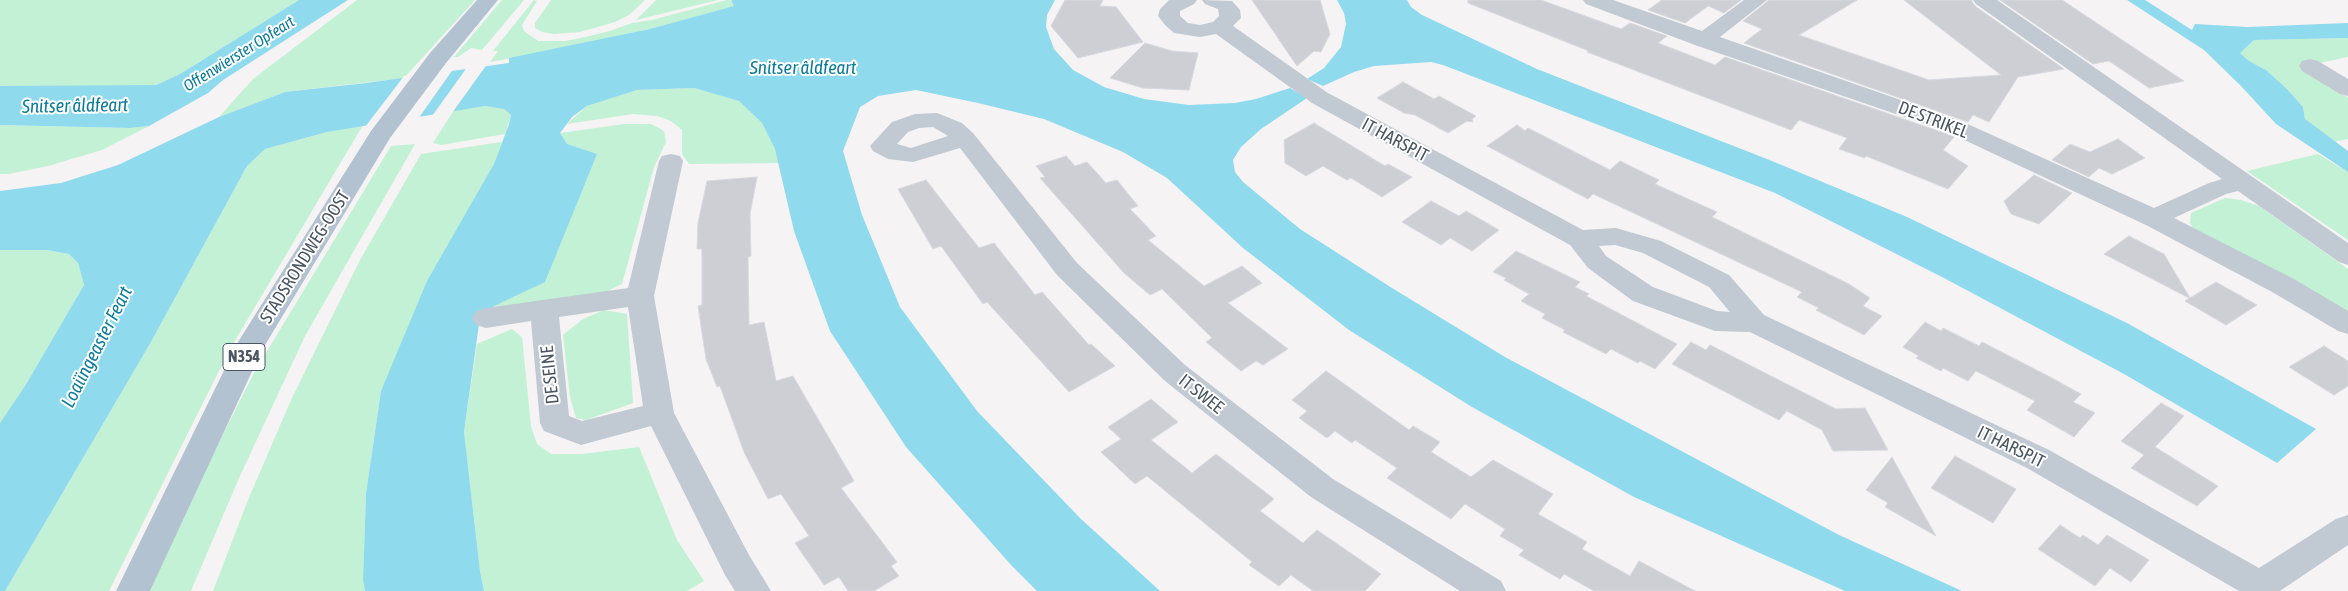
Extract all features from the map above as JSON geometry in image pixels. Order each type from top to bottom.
[{"type":"main road","name":"STADSRONDWEG-OOST","points":[[133,591],[248,349],[379,136],[438,58],[488,0]]},
{"type":"street","points":[[1188,0],[1170,9],[1169,16],[1172,21],[1182,28],[1192,30],[1211,30],[1220,27],[1230,18],[1230,10],[1225,5],[1212,0]]},
{"type":"street","name":"DE STRIKEL","points":[[1594,0],[1953,126],[2155,219],[2284,286],[2348,324]]},
{"type":"street","points":[[1704,40],[1757,0]]},
{"type":"street","points":[[1983,0],[2348,256]]},
{"type":"street","name":"IT HARSPIT","points":[[1220,27],[1320,98],[1579,239],[1597,262],[1642,294],[1715,321],[1754,322]]},
{"type":"street","points":[[2310,66],[2348,89]]},
{"type":"street","name":"IT SWEE","points":[[965,138],[1067,268],[1175,374],[1322,488],[1489,591]]},
{"type":"street","points":[[671,162],[640,296],[659,413],[737,565],[754,591]]},
{"type":"street","points":[[2155,219],[2169,210],[2218,188],[2243,182]]},
{"type":"street","name":"IT HARSPIT","points":[[1579,239],[1616,236],[1652,247],[1719,281],[1754,322],[2038,459],[2258,589]]},
{"type":"street","points":[[486,318],[640,296]]},
{"type":"street","name":"DE SEINE","points":[[544,309],[555,423],[581,433],[659,413]]},
{"type":"street","points":[[2258,589],[2348,528]]},
{"type":"green space","points":[[0,0],[299,0],[180,74],[156,85],[79,87],[0,86]]},
{"type":"green space","points":[[357,0],[475,0],[404,78],[285,92],[219,117],[253,79]]},
{"type":"green space","points":[[502,0],[524,0],[482,50],[471,48],[458,57],[454,57]]},
{"type":"green space","points":[[534,0],[537,1],[522,25],[524,31],[538,41],[565,41],[581,38],[632,23],[652,20],[727,0],[730,0],[735,6],[650,29],[546,52],[490,62],[498,51],[493,51]]},
{"type":"green space","points":[[551,0],[645,0],[629,15],[615,22],[580,32],[554,34],[542,32],[535,28],[535,23]]},
{"type":"green space","points":[[656,0],[718,0],[636,20]]},
{"type":"green space","points":[[2348,38],[2348,57],[2299,67],[2348,98],[2348,139],[2333,142],[2305,119],[2303,107],[2286,88],[2266,70],[2249,61],[2240,53],[2254,40]]},
{"type":"green space","points":[[694,88],[739,101],[762,123],[775,149],[779,163],[689,164],[682,154],[682,130],[671,121],[657,116],[633,114],[567,124],[587,106],[637,90]]},
{"type":"green space","points":[[485,106],[504,109],[511,115],[505,134],[441,145],[433,143],[454,110]]},
{"type":"green space","points":[[625,124],[651,124],[664,131],[666,142],[654,167],[622,284],[599,295],[487,311],[494,306],[597,155],[567,144],[560,133]]},
{"type":"green space","points":[[0,125],[129,128],[149,126],[102,150],[48,166],[0,174]]},
{"type":"green space","points":[[363,125],[230,349],[109,591],[5,591],[151,342],[247,166],[265,149],[327,132]]},
{"type":"green space","points":[[502,142],[494,164],[381,391],[366,493],[363,580],[365,591],[213,591],[248,500],[291,400],[360,260],[421,154]]},
{"type":"green space","points":[[415,144],[305,336],[239,478],[191,591],[150,591],[204,472],[255,371],[391,146]]},
{"type":"green space","points":[[2318,154],[2348,172],[2348,240],[2247,171]]},
{"type":"green space","points":[[2225,198],[2241,200],[2259,206],[2348,269],[2348,314],[2193,228],[2190,223],[2191,213]]},
{"type":"green space","points":[[0,250],[47,250],[69,254],[78,263],[84,285],[25,386],[0,423]]},
{"type":"green space","points":[[604,310],[627,314],[633,403],[586,420],[576,418],[570,397],[563,335],[583,319]]},
{"type":"green space","points":[[512,329],[522,337],[531,426],[537,444],[551,454],[582,454],[639,447],[677,540],[704,581],[687,591],[484,591],[464,432],[477,344]]},
{"type":"water","name":"Offenwierster Opfeart","points":[[299,0],[348,0],[223,80],[208,93],[149,126],[129,128],[0,125],[0,86],[156,85],[180,74]]},
{"type":"water","name":"Snitser âldfeart","points":[[731,0],[1055,0],[1047,15],[1046,27],[1054,49],[1073,70],[1104,87],[1144,99],[1189,105],[1235,103],[1256,99],[1290,88],[1307,98],[1261,129],[1241,147],[1233,160],[1235,172],[1243,182],[1300,229],[1505,357],[1839,535],[1962,591],[1845,591],[1634,497],[1472,407],[1349,330],[1243,248],[1167,178],[1123,152],[1044,119],[978,103],[916,90],[878,96],[860,107],[843,151],[862,215],[900,307],[977,411],[1081,519],[1160,591],[1037,591],[1012,566],[906,447],[830,331],[794,231],[775,149],[762,123],[739,101],[694,88],[637,90],[587,106],[572,117],[560,133],[567,144],[597,154],[545,282],[494,306],[487,311],[479,324],[464,432],[484,591],[365,591],[363,580],[366,493],[381,391],[427,281],[494,164],[509,124],[511,115],[504,109],[485,106],[327,132],[265,149],[247,166],[151,342],[5,591],[0,591],[0,423],[25,386],[84,285],[78,263],[69,254],[47,250],[0,250],[0,191],[61,183],[118,165],[219,117],[285,92],[509,63],[509,58],[650,29],[734,6]]},
{"type":"water","points":[[1337,0],[1407,0],[1411,7],[1422,15],[1537,69],[1772,161],[1907,217],[2127,323],[2316,429],[2277,463],[2124,374],[1942,277],[1775,193],[1443,65],[1431,62],[1374,66],[1354,72],[1323,86],[1307,79],[1324,68],[1341,47],[1346,24],[1344,13]]},
{"type":"water","points":[[2127,0],[2145,0],[2192,30],[2195,24],[2247,27],[2348,23],[2348,38],[2254,40],[2240,53],[2249,61],[2266,70],[2286,88],[2303,107],[2305,119],[2348,151],[2348,172],[2276,124],[2204,50]]},
{"type":"pier","points":[[488,63],[452,113],[432,116],[468,66]]},
{"type":"pier","points":[[454,68],[418,119],[365,127],[404,76]]},
{"type":"building","points":[[1065,0],[1103,0],[1100,6],[1116,7],[1143,42],[1078,58],[1051,26]]},
{"type":"building","points":[[1252,0],[1320,0],[1330,34],[1321,52],[1314,51],[1297,66]]},
{"type":"building","points":[[1468,0],[1541,0],[1621,29],[1630,23],[1667,36],[1658,43],[1715,65],[1725,57],[1954,137],[1943,150],[1968,166],[1948,189],[1866,156],[1865,158],[1839,149],[1847,138],[1799,120],[1791,130],[1587,52],[1589,51],[1468,3]]},
{"type":"building","points":[[1662,0],[1741,0],[1724,13],[1708,6],[1685,23],[1648,10]]},
{"type":"building","points":[[1769,0],[1857,0],[1799,35],[1929,80],[2001,75],[1904,0],[1971,0],[1975,6],[2064,69],[2018,77],[1989,122],[1973,115],[1968,122],[1744,43],[1762,29],[1743,21]]},
{"type":"building","points":[[2000,0],[2062,0],[2184,81],[2149,88],[2109,61],[2093,64]]},
{"type":"building","points":[[1145,43],[1172,51],[1198,53],[1189,90],[1143,88],[1110,78]]},
{"type":"building","points":[[1403,82],[1434,99],[1439,96],[1476,116],[1472,119],[1473,122],[1467,121],[1448,133],[1415,115],[1404,113],[1377,98]]},
{"type":"building","points":[[1314,123],[1385,166],[1388,164],[1412,177],[1382,197],[1351,178],[1347,180],[1323,166],[1306,176],[1285,163],[1284,140]]},
{"type":"building","points":[[1517,125],[1525,131],[1528,128],[1610,170],[1620,161],[1659,180],[1655,184],[1717,212],[1712,217],[1849,284],[1870,298],[1863,306],[1882,316],[1864,335],[1816,310],[1819,308],[1797,297],[1802,292],[1593,194],[1588,199],[1487,146]]},
{"type":"building","points":[[2118,139],[2145,158],[2112,174],[2099,168],[2089,177],[2052,160],[2070,144],[2090,152]]},
{"type":"building","points":[[1066,156],[1075,166],[1087,162],[1106,183],[1117,180],[1138,206],[1130,209],[1156,236],[1148,240],[1204,286],[1242,266],[1262,283],[1228,303],[1288,349],[1263,365],[1256,361],[1241,371],[1206,342],[1212,338],[1162,289],[1150,295],[1124,273],[1040,178],[1045,177],[1036,166]]},
{"type":"building","points":[[2034,175],[2072,193],[2039,224],[2011,214],[2004,201]]},
{"type":"building","points":[[757,177],[750,214],[751,256],[748,257],[749,325],[764,322],[776,381],[793,376],[854,481],[841,488],[897,562],[891,566],[899,576],[874,591],[848,591],[839,577],[824,585],[795,543],[809,536],[781,494],[768,499],[744,452],[720,386],[717,387],[706,359],[698,306],[702,305],[702,249],[697,249],[698,223],[707,181]]},
{"type":"building","points":[[926,180],[979,248],[994,243],[1035,295],[1042,292],[1089,345],[1091,344],[1115,366],[1069,392],[987,302],[983,304],[941,246],[933,249],[898,189]]},
{"type":"building","points":[[1431,201],[1459,216],[1466,211],[1499,230],[1472,251],[1450,238],[1441,245],[1402,222]]},
{"type":"building","points":[[2129,236],[2164,254],[2190,298],[2216,282],[2257,305],[2226,325],[2185,301],[2189,298],[2104,254]]},
{"type":"building","points":[[1516,251],[1580,282],[1575,287],[1589,294],[1586,296],[1677,344],[1655,369],[1640,361],[1638,363],[1611,349],[1606,354],[1563,332],[1565,330],[1542,318],[1545,314],[1521,301],[1529,294],[1504,280],[1506,278],[1493,272]]},
{"type":"building","points":[[1925,322],[1941,331],[1943,328],[1979,346],[1982,342],[2050,377],[2081,394],[2073,402],[2095,413],[2074,437],[2027,410],[2035,401],[1976,371],[1968,381],[1943,368],[1941,371],[1916,358],[1919,356],[1903,347]]},
{"type":"building","points":[[1691,342],[1706,350],[1710,345],[1836,409],[1865,408],[1888,450],[1833,451],[1822,430],[1787,411],[1779,420],[1672,364]]},
{"type":"building","points":[[2324,346],[2348,361],[2348,386],[2334,395],[2289,367]]},
{"type":"building","points":[[1326,371],[1409,430],[1413,426],[1440,442],[1431,452],[1471,477],[1493,460],[1553,494],[1538,514],[1587,542],[1582,549],[1630,576],[1639,561],[1695,591],[1594,591],[1564,574],[1560,579],[1519,555],[1524,550],[1500,536],[1505,529],[1465,504],[1451,519],[1387,478],[1397,468],[1355,440],[1352,443],[1335,431],[1327,438],[1299,418],[1307,411],[1292,400]]},
{"type":"building","points":[[1151,399],[1178,422],[1151,440],[1192,473],[1216,454],[1274,499],[1260,511],[1303,543],[1317,530],[1381,574],[1365,591],[1313,591],[1291,575],[1279,586],[1249,565],[1252,562],[1147,476],[1135,484],[1101,452],[1121,439],[1108,427]]},
{"type":"building","points":[[2161,403],[2184,416],[2155,447],[2218,486],[2197,506],[2131,468],[2144,455],[2121,441]]},
{"type":"building","points":[[1955,456],[2016,489],[1993,523],[1931,488]]},
{"type":"building","points":[[1892,457],[1936,536],[1885,507],[1888,503],[1866,490]]},
{"type":"building","points":[[2060,525],[2080,538],[2083,535],[2098,545],[2107,535],[2149,560],[2131,582],[2110,568],[2095,586],[2038,549]]},
{"type":"water label","name":"Loaiïngeaster Feart","points":[[97,347]]}]
